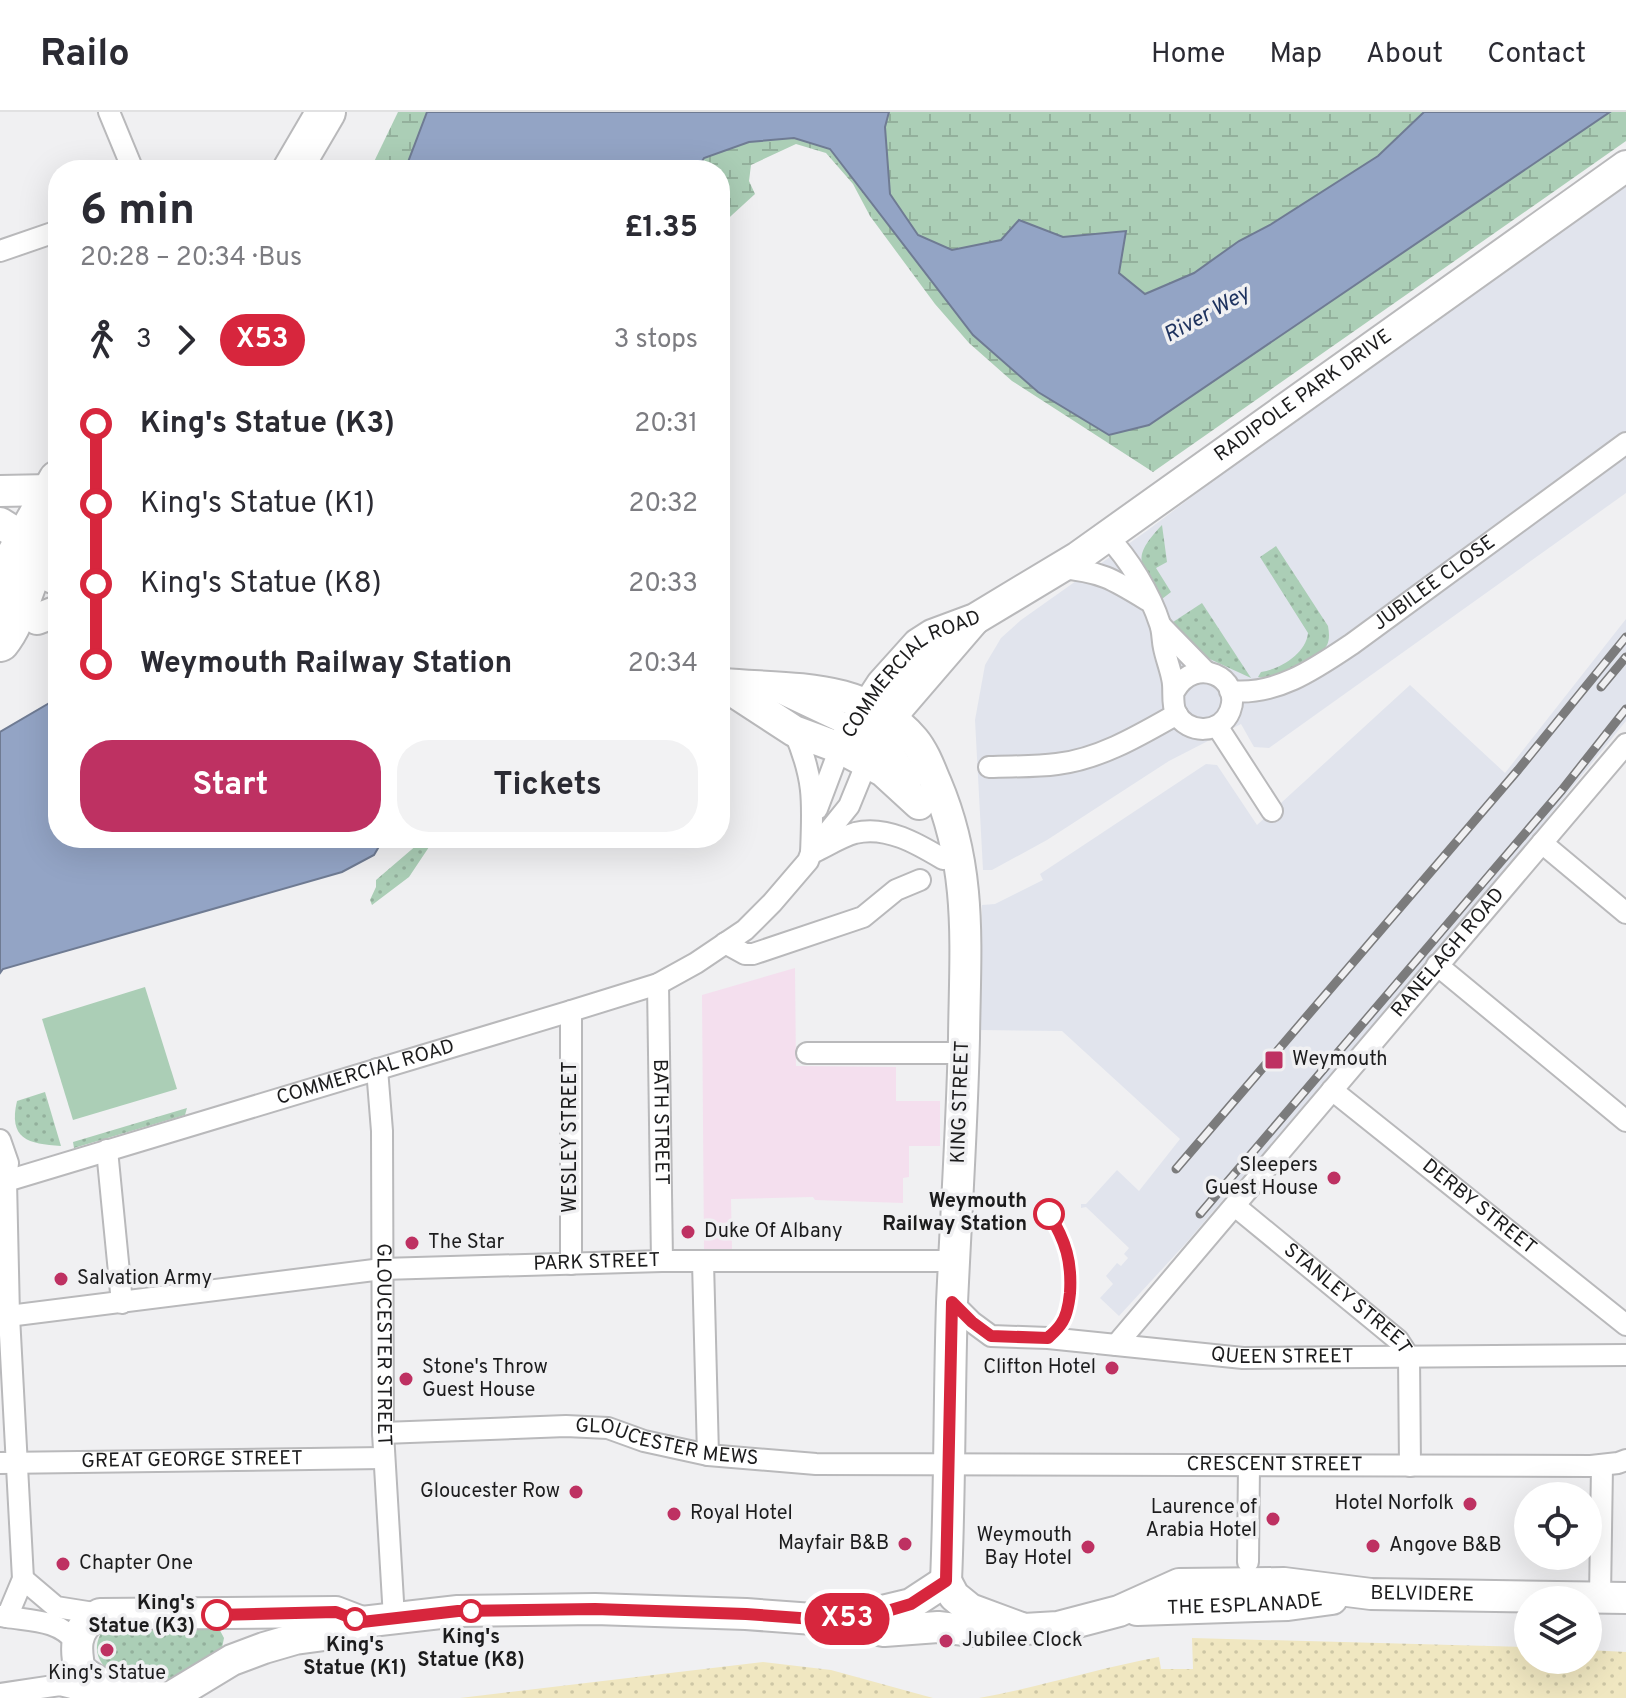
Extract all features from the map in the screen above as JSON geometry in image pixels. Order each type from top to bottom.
[{"type":"highway","points":[[298,160],[326,112]]},
{"type":"highway","points":[[0,642],[13,624],[40,547]]},
{"type":"highway","points":[[0,669],[22,645],[40,547]]},
{"type":"street","points":[[109,112],[129,160]]},
{"type":"street","name":"RADIPOLE PARK DRIVE","points":[[975,619],[1107,536],[1626,166]]},
{"type":"street","points":[[0,251],[48,234]]},
{"type":"street","name":"JUBILEE CLOSE","points":[[1230,691],[1249,693],[1274,687],[1315,668],[1626,443]]},
{"type":"street","points":[[0,491],[40,547]]},
{"type":"street","points":[[0,506],[40,547]]},
{"type":"street","points":[[1107,536],[1122,552],[1151,602],[1161,626],[1175,690]]},
{"type":"street","points":[[1059,568],[1104,574],[1151,602]]},
{"type":"street","name":"COMMERCIAL ROAD","points":[[812,820],[866,733],[924,676],[975,619]]},
{"type":"street","points":[[1161,626],[1205,671],[1220,677],[1230,691],[1230,711],[1217,726],[1199,730],[1190,727],[1177,714],[1173,698],[1175,690],[1187,676],[1205,671]]},
{"type":"street","points":[[730,685],[828,691],[866,733]]},
{"type":"street","points":[[730,689],[794,731],[866,733]]},
{"type":"street","points":[[989,767],[1059,764],[1075,760],[1130,740],[1177,714]]},
{"type":"street","points":[[1217,726],[1272,811]]},
{"type":"street","name":"COMMERCIAL ROAD","points":[[794,731],[810,775],[811,853]]},
{"type":"street","name":"COMMERCIAL ROAD","points":[[3,1182],[658,984],[745,930],[808,861],[849,806],[866,733]]},
{"type":"street","name":"KING STREET","points":[[866,733],[919,804],[966,911]]},
{"type":"street","name":"KING STREET","points":[[866,733],[916,743],[946,806],[959,852],[966,911],[946,1581]]},
{"type":"street","name":"RANELAGH ROAD","points":[[1116,1345],[1626,744]]},
{"type":"street","points":[[811,853],[855,833],[874,832],[893,834],[943,859]]},
{"type":"street","points":[[1542,843],[1626,913]]},
{"type":"street","points":[[725,943],[745,954],[753,954],[863,917],[896,890],[920,880]]},
{"type":"street","points":[[1437,965],[1626,1121]]},
{"type":"street","name":"BATH STREET","points":[[658,984],[662,1261]]},
{"type":"street","name":"WESLEY STREET","points":[[571,1011],[571,1264]]},
{"type":"street","points":[[807,1053],[963,1053]]},
{"type":"street","name":"GLOUCESTER STREET","points":[[377,1069],[382,1131],[383,1433],[394,1618]]},
{"type":"street","name":"DERBY STREET","points":[[1332,1090],[1626,1325]]},
{"type":"street","points":[[0,1140],[8,1163],[3,1182],[8,1463],[23,1579],[4,1616],[53,1624],[67,1630],[81,1675],[94,1682],[127,1692],[168,1698],[232,1660],[295,1639],[332,1634],[362,1622],[458,1611],[595,1609],[746,1614],[827,1620],[884,1631],[938,1627],[974,1631],[1058,1627],[1119,1611]]},
{"type":"street","points":[[107,1150],[122,1303]]},
{"type":"street","name":"STANLEY STREET","points":[[1235,1206],[1398,1340],[1409,1357],[1410,1466]]},
{"type":"street","name":"PARK STREET","points":[[5,1316],[382,1269],[662,1261],[955,1261]]},
{"type":"street","points":[[703,1262],[708,1455]]},
{"type":"street","name":"QUEEN STREET","points":[[952,1302],[991,1336],[1048,1338],[1243,1358],[1626,1355]]},
{"type":"street","name":"GLOUCESTER MEWS","points":[[383,1433],[566,1426],[608,1428],[644,1441],[708,1455],[816,1464],[949,1466]]},
{"type":"street","name":"GREAT GEORGE STREET","points":[[8,1463],[384,1458]]},
{"type":"street","name":"CRESCENT STREET","points":[[949,1466],[1602,1466],[1626,1460]]},
{"type":"street","points":[[1248,1574],[1249,1465]]},
{"type":"street","points":[[1602,1466],[1613,1598]]},
{"type":"street","name":"BELVIDERE","points":[[1119,1611],[1179,1584],[1248,1574],[1284,1583],[1371,1594],[1613,1598]]},
{"type":"street","points":[[23,1579],[56,1607],[100,1614],[336,1612],[362,1622]]},
{"type":"street","points":[[827,1620],[874,1615],[911,1604],[946,1581],[954,1596],[970,1609],[1024,1629]]},
{"type":"street","name":"THE ESPLANADE","points":[[1119,1611],[1288,1605],[1371,1594]]},
{"type":"street","points":[[81,1675],[89,1620],[100,1614]]},
{"type":"street","points":[[217,1615],[233,1625],[237,1635],[232,1660]]},
{"type":"street","points":[[0,1694],[60,1685],[81,1675]]},
{"type":"shaded area","points":[[1626,167],[1626,493],[1269,748],[1254,747],[1241,724],[1169,761],[1047,840],[992,870],[983,870],[975,720],[985,665],[1001,638]]},
{"type":"shaded area","points":[[1626,619],[1626,721],[1501,875],[1187,1242],[1119,1316],[1100,1298],[1113,1284],[1106,1276],[1117,1263],[1121,1266],[1128,1258],[1124,1254],[1129,1248],[1086,1207],[1081,1208],[1081,1204],[1086,1204],[1117,1170],[1139,1191],[1180,1139],[1062,1031],[980,1030],[982,905],[995,904],[1043,880],[1040,874],[1206,764],[1217,765],[1257,825],[1410,685],[1505,773]]},
{"type":"shaded area","points":[[795,968],[796,1066],[896,1067],[896,1101],[940,1101],[940,1146],[909,1146],[909,1177],[903,1178],[903,1203],[815,1200],[813,1197],[731,1199],[732,1249],[704,1250],[702,995]]},
{"type":"green space","points":[[398,112],[427,112],[409,160],[375,160]]},
{"type":"green space","points":[[889,112],[1424,112],[1378,156],[1270,225],[1239,241],[1194,273],[1145,294],[1119,273],[1125,231],[1063,237],[1020,221],[1001,240],[952,250],[918,235],[890,194],[885,127]]},
{"type":"green space","points":[[1610,112],[1626,112],[1626,141],[1153,472],[1012,381],[969,343],[935,304],[870,216],[853,184],[826,153],[796,144],[751,165],[749,181],[755,194],[730,217],[730,160],[704,158],[749,142],[794,138],[830,149],[973,335],[1149,425]]},
{"type":"green space","points":[[1162,525],[1167,562],[1156,568],[1171,592],[1162,599],[1144,569],[1142,554]]},
{"type":"green space","points":[[1276,546],[1328,626],[1329,638],[1322,651],[1306,664],[1275,676],[1258,677],[1261,672],[1284,664],[1297,654],[1308,633],[1260,557]]},
{"type":"green space","points":[[1202,603],[1251,678],[1190,650],[1170,624]]},
{"type":"green space","points":[[413,848],[428,848],[409,877],[372,905],[370,900],[376,880]]},
{"type":"green space","points":[[145,987],[177,1089],[73,1120],[42,1019]]},
{"type":"green space","points":[[45,1092],[61,1146],[30,1141],[23,1137],[15,1124],[17,1101]]},
{"type":"green space","points":[[187,1108],[185,1115],[74,1148],[73,1142]]},
{"type":"green space","points":[[113,1623],[216,1623],[224,1638],[221,1653],[166,1680],[147,1683],[128,1681],[109,1671],[98,1655],[100,1635]]},
{"type":"sand","points":[[1192,1638],[1514,1647],[1514,1674],[1602,1674],[1602,1651],[1626,1652],[1626,1698],[979,1698],[1159,1657],[1161,1669],[1193,1669]]},
{"type":"sand","points":[[763,1662],[831,1670],[933,1698],[460,1698]]},
{"type":"water","name":"River Wey","points":[[427,112],[889,112],[885,127],[890,194],[918,235],[952,250],[1001,240],[1019,220],[1063,237],[1126,231],[1119,273],[1145,294],[1194,273],[1239,241],[1270,225],[1378,156],[1424,112],[1610,112],[1149,425],[1109,435],[1038,392],[973,335],[830,149],[794,138],[749,142],[703,160],[409,160]]},
{"type":"water","points":[[48,704],[48,848],[378,848],[374,855],[342,872],[3,969],[0,973],[0,732]]},
{"type":"railway","points":[[1176,1169],[1518,770],[1626,637]]},
{"type":"railway","points":[[1601,687],[1626,657]]},
{"type":"railway","points":[[1200,1214],[1562,790],[1626,709]]},
{"type":"bus line","name":"X53","points":[[217,1615],[336,1612],[362,1622],[458,1611],[595,1609],[827,1620],[874,1615],[911,1604],[946,1581],[952,1302],[991,1336],[1048,1338],[1062,1323],[1069,1305],[1071,1282],[1071,1262],[1064,1240],[1049,1214]]},
{"type":"place","name":"Weymouth","points":[[1274,1060]]},
{"type":"place","name":"Sleepers Guest House","points":[[1334,1178]]},
{"type":"place","name":"Weymouth Railway Station","points":[[1049,1214]]},
{"type":"place","name":"Duke Of Albany","points":[[688,1232]]},
{"type":"place","name":"The Star","points":[[412,1243]]},
{"type":"place","name":"Salvation Army","points":[[61,1279]]},
{"type":"place","name":"Clifton Hotel","points":[[1112,1368]]},
{"type":"place","name":"Stone's Throw Guest House","points":[[406,1379]]},
{"type":"place","name":"Gloucester Row","points":[[576,1492]]},
{"type":"place","name":"Hotel Norfolk","points":[[1470,1504]]},
{"type":"place","name":"Royal Hotel","points":[[674,1514]]},
{"type":"place","name":"Laurence of Arabia Hotel","points":[[1273,1519]]},
{"type":"place","name":"Mayfair B&B","points":[[905,1544]]},
{"type":"place","name":"Angove B&B","points":[[1373,1546]]},
{"type":"place","name":"Weymouth Bay Hotel","points":[[1088,1547]]},
{"type":"place","name":"Chapter One","points":[[63,1564]]},
{"type":"place","name":"King's Statue (K8)","points":[[471,1611]]},
{"type":"place","name":"King's Statue (K3)","points":[[217,1615]]},
{"type":"place","name":"King's Statue (K1)","points":[[355,1619]]},
{"type":"place","name":"Jubilee Clock","points":[[946,1641]]},
{"type":"place","name":"King's Statue","points":[[107,1650]]}]
